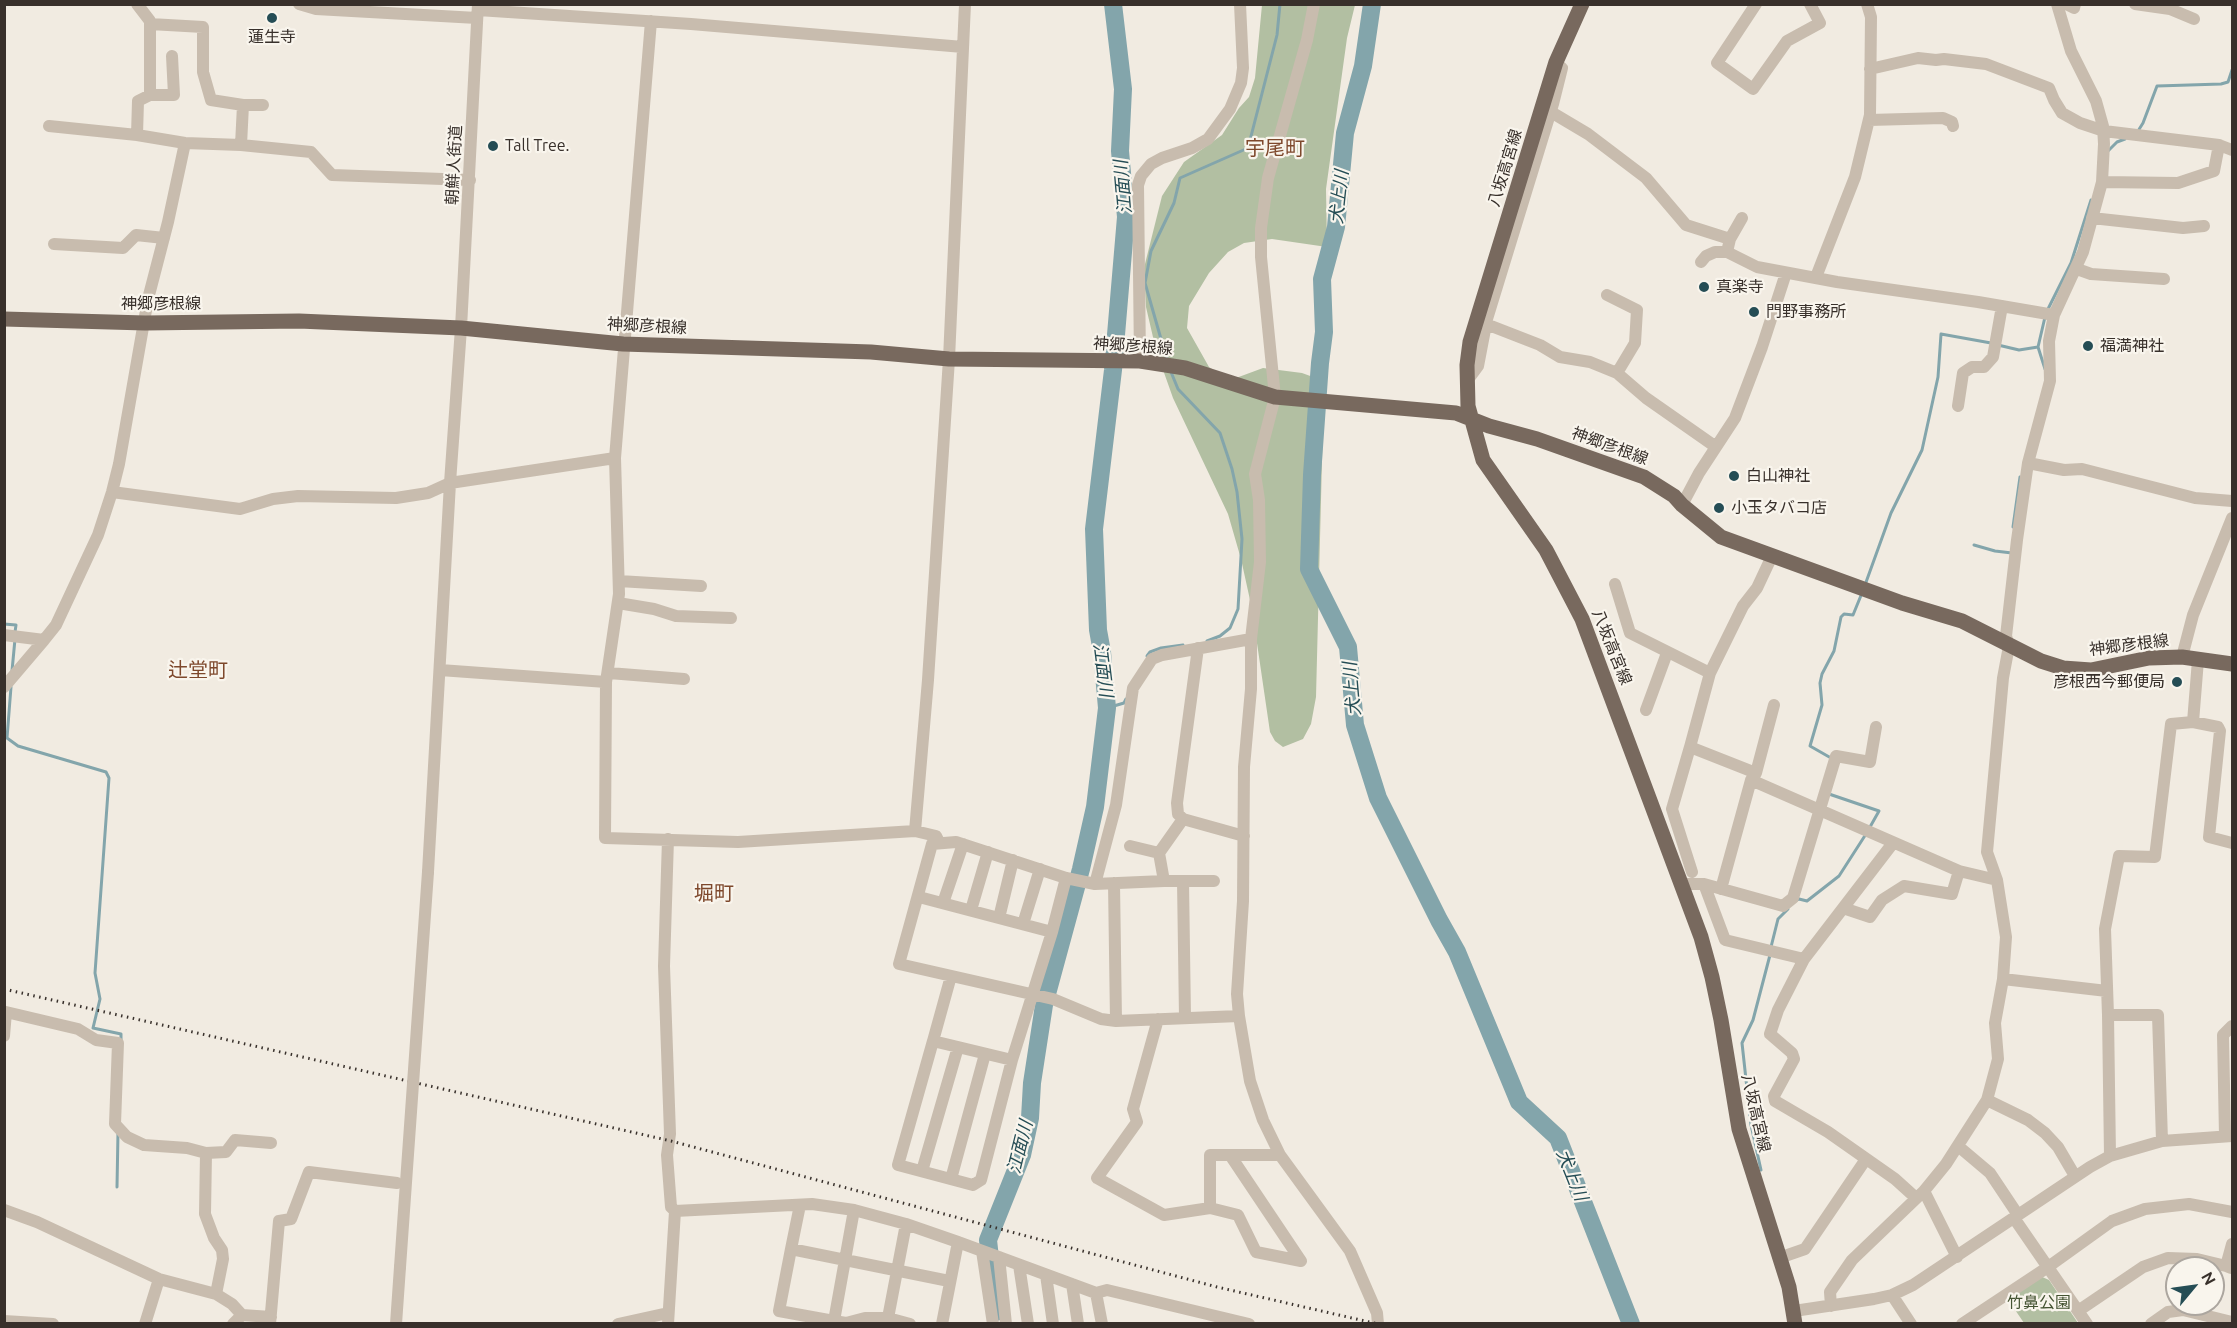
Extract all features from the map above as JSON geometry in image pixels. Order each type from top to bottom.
[{"type":"main road","name":"八坂高宮線","points":[[1582,4],[1556,62],[1470,342],[1467,381],[1472,418],[1483,460],[1546,550],[1582,619],[1687,878],[1712,977],[1738,1129],[1789,1287],[1795,1317]]},
{"type":"main road","name":"神郷彦根線","points":[[4,319],[145,323],[299,321],[461,328],[623,344],[871,352],[950,359],[1140,361],[1185,368],[1279,397],[1456,414],[1537,439],[1644,477],[1674,496],[1682,506],[1721,537],[1902,603],[1962,621],[2009,646],[2052,665],[2091,670],[2149,658],[2182,657],[2232,664]]},
{"type":"street","points":[[137,4],[150,21],[150,95]]},
{"type":"street","points":[[300,4],[316,7],[478,11],[651,21],[963,47]]},
{"type":"street","points":[[915,831],[950,359],[965,4]]},
{"type":"street","points":[[1140,361],[1138,185],[1141,176],[1152,164],[1208,139],[1230,109],[1242,83],[1240,4]]},
{"type":"street","points":[[1314,4],[1307,40],[1268,178],[1261,228],[1262,266],[1279,397],[1255,474],[1259,500],[1260,562],[1251,639],[1251,689],[1244,766],[1243,901],[1237,994],[1250,1081],[1263,1120],[1280,1155],[1350,1251],[1377,1313],[1378,1323]]},
{"type":"street","points":[[1755,4],[1717,63],[1753,89],[1787,41],[1820,23],[1810,4]]},
{"type":"street","points":[[1816,277],[1855,177],[1869,120],[1871,17],[1867,4]]},
{"type":"street","points":[[1831,1306],[1830,1292],[1852,1260],[1920,1195],[1946,1164],[1987,1100],[1998,1059],[1995,1023],[2003,979],[2006,937],[1997,880],[1987,852],[2003,678],[2009,646],[2006,636],[2022,500],[2028,463],[2033,452],[2038,423],[2050,381],[2050,314],[2076,269],[2102,182],[2104,131],[2096,100],[2071,51],[2057,4]]},
{"type":"street","points":[[2066,4],[2074,8],[2075,4]]},
{"type":"street","points":[[2135,4],[2170,9],[2194,19]]},
{"type":"street","name":"朝鮮人街道","points":[[396,1323],[428,872],[470,180],[478,11]]},
{"type":"street","points":[[651,21],[615,458],[619,581],[608,677],[605,838],[738,842],[915,831],[936,836],[939,843]]},
{"type":"street","points":[[150,24],[203,27],[203,72],[212,100],[243,105],[263,105]]},
{"type":"street","points":[[137,135],[138,101],[150,95],[174,95],[172,56]]},
{"type":"street","points":[[1870,69],[1918,58],[1986,64],[2049,88],[2062,113],[2080,123],[2104,131],[2220,144],[2232,150]]},
{"type":"street","points":[[1467,381],[1478,366],[1486,324],[1551,112],[1562,68],[1556,62]]},
{"type":"street","points":[[241,145],[243,105]]},
{"type":"street","points":[[1551,112],[1588,134],[1646,178],[1686,225],[1730,239]]},
{"type":"street","points":[[1869,120],[1943,118],[1953,122],[1953,126]]},
{"type":"street","points":[[49,126],[137,135],[185,143],[241,145],[311,152],[332,175],[470,180]]},
{"type":"street","points":[[4,687],[57,625],[98,535],[112,492],[148,299],[185,143]]},
{"type":"street","points":[[2102,182],[2178,183],[2214,171],[2220,144]]},
{"type":"street","points":[[2092,218],[2183,228],[2204,225]]},
{"type":"street","points":[[1727,252],[1730,239],[1742,219]]},
{"type":"street","points":[[54,244],[123,248],[136,235],[164,238]]},
{"type":"street","points":[[1701,262],[1706,256],[1715,252],[1727,252],[1757,267],[1786,273],[2050,314]]},
{"type":"street","points":[[2076,269],[2091,274],[2164,279]]},
{"type":"street","points":[[1682,506],[1735,418],[1762,347],[1786,273]]},
{"type":"street","points":[[1607,295],[1637,310],[1635,343],[1617,373]]},
{"type":"street","points":[[1958,406],[1963,373],[1972,367],[1984,367],[1993,357],[2002,306]]},
{"type":"street","points":[[1486,324],[1540,345],[1560,357],[1590,362],[1617,373],[1646,398],[1716,447]]},
{"type":"street","points":[[112,492],[240,509],[273,499],[298,496],[396,498],[428,493],[450,483],[615,458]]},
{"type":"street","points":[[2028,463],[2064,470],[2082,469],[2195,498],[2232,501]]},
{"type":"street","points":[[2182,657],[2193,615],[2232,518]]},
{"type":"street","points":[[1772,556],[1757,588],[1743,606],[1710,674],[1672,809],[1687,878],[1783,906],[1793,898],[1836,756],[1870,762],[1876,727]]},
{"type":"street","points":[[619,581],[701,586]]},
{"type":"street","points":[[1615,584],[1630,633],[1710,674]]},
{"type":"street","points":[[618,603],[654,609],[676,616],[731,618]]},
{"type":"street","points":[[4,635],[45,640]]},
{"type":"street","points":[[951,976],[898,1165],[973,1185],[981,1180],[1012,1060],[1043,997],[1052,932],[1116,806],[1133,688],[1152,659],[1162,655],[1251,639]]},
{"type":"street","points":[[1198,648],[1177,803],[1178,814],[1183,819],[1244,836]]},
{"type":"street","points":[[1646,710],[1667,653]]},
{"type":"street","points":[[2193,722],[2198,660]]},
{"type":"street","points":[[440,670],[684,679]]},
{"type":"street","points":[[1721,889],[1774,705]]},
{"type":"street","points":[[2110,1156],[2105,929],[2119,856],[2155,857],[2171,724],[2193,722],[2218,727],[2220,731],[2209,837],[2232,843]]},
{"type":"street","points":[[1690,747],[1753,776],[1819,811],[1959,871],[1997,880]]},
{"type":"street","points":[[1164,881],[1159,853],[1183,819]]},
{"type":"street","points":[[618,1323],[668,1318],[675,1211],[671,1207],[667,1155],[670,1134],[664,966],[668,839]]},
{"type":"street","points":[[1893,843],[1804,959],[1770,1030],[1772,1036],[1792,1053],[1794,1059],[1774,1096],[1775,1101],[1828,1132],[1920,1195],[1957,1257]]},
{"type":"street","points":[[1214,881],[1114,883],[1079,881],[963,844],[932,844],[899,964],[1043,997],[1101,1018],[1116,1021],[1239,1016]]},
{"type":"street","points":[[943,903],[963,844]]},
{"type":"street","points":[[1130,846],[1159,853]]},
{"type":"street","points":[[971,910],[988,852]]},
{"type":"street","points":[[999,918],[1013,860]]},
{"type":"street","points":[[1023,924],[1040,869]]},
{"type":"street","points":[[1843,908],[1870,917],[1882,900],[1904,886],[1952,894],[1959,871]]},
{"type":"street","points":[[1182,881],[1185,1018]]},
{"type":"street","points":[[1114,883],[1116,1021]]},
{"type":"street","points":[[1704,884],[1725,939],[1804,959]]},
{"type":"street","points":[[919,897],[1052,932]]},
{"type":"street","points":[[2003,979],[2106,991]]},
{"type":"street","points":[[4,1036],[6,1012],[78,1029],[96,1040],[118,1043],[115,1124],[127,1137],[144,1145],[187,1148],[206,1153],[226,1152],[235,1140],[271,1143]]},
{"type":"street","points":[[2108,1015],[2158,1015],[2162,1141]]},
{"type":"street","points":[[1158,1020],[1133,1109],[1137,1122],[1097,1178],[1164,1215],[1210,1208],[1238,1215],[1256,1252],[1301,1261],[1230,1155]]},
{"type":"street","points":[[1795,1317],[1831,1306],[1892,1295],[1913,1285],[2075,1176],[2110,1156],[2162,1141],[2229,1136],[2223,1035],[2232,1026]]},
{"type":"street","points":[[933,1041],[1012,1060]]},
{"type":"street","points":[[922,1171],[958,1047]]},
{"type":"street","points":[[951,1179],[985,1053]]},
{"type":"street","points":[[1987,1100],[2028,1120],[2045,1133],[2058,1147],[2075,1176]]},
{"type":"street","points":[[1958,1146],[1990,1173],[2048,1267],[2087,1323]]},
{"type":"street","points":[[206,1153],[205,1215],[214,1238],[222,1250],[223,1259],[216,1294]]},
{"type":"street","points":[[1210,1208],[1210,1155],[1280,1155]]},
{"type":"street","points":[[1779,1258],[1805,1249],[1844,1188],[1866,1159]]},
{"type":"street","points":[[4,1210],[37,1222],[159,1279],[216,1294],[232,1304],[238,1319],[270,1320],[279,1221],[291,1219],[309,1172],[397,1184]]},
{"type":"street","points":[[675,1211],[800,1204],[854,1210],[906,1224],[1096,1293],[1107,1290],[1212,1319],[1249,1323]]},
{"type":"street","points":[[800,1204],[779,1311],[846,1323],[865,1318],[888,1318],[910,1323]]},
{"type":"street","points":[[1962,1323],[2048,1267],[2112,1221],[2145,1209],[2189,1204],[2232,1212]]},
{"type":"street","points":[[834,1321],[854,1210]]},
{"type":"street","points":[[888,1318],[906,1224]]},
{"type":"street","points":[[942,1323],[958,1242]]},
{"type":"street","points":[[2078,1311],[2143,1267],[2168,1258],[2197,1259],[2229,1267],[2232,1244]]},
{"type":"street","points":[[791,1249],[950,1281]]},
{"type":"street","points":[[982,1251],[993,1323]]},
{"type":"street","points":[[999,1257],[1006,1323]]},
{"type":"street","points":[[1019,1264],[1028,1323]]},
{"type":"street","points":[[1046,1275],[1053,1323]]},
{"type":"street","points":[[145,1323],[159,1279]]},
{"type":"street","points":[[1072,1284],[1078,1323]]},
{"type":"street","points":[[1096,1293],[1102,1323]]},
{"type":"street","points":[[1892,1295],[1911,1323]]},
{"type":"street","points":[[2151,1323],[2168,1312],[2183,1310],[2210,1320],[2232,1322]]},
{"type":"street","points":[[4,1322],[53,1323]]},
{"type":"green space","points":[[1262,5],[1355,5],[1347,38],[1326,189],[1327,247],[1272,239],[1244,243],[1228,252],[1209,273],[1189,306],[1187,328],[1209,367],[1225,378],[1236,378],[1263,368],[1302,373],[1324,381],[1316,697],[1311,724],[1303,739],[1283,747],[1275,741],[1270,732],[1252,609],[1228,514],[1173,398],[1156,350],[1146,307],[1144,268],[1162,196],[1184,162],[1222,135],[1249,97],[1255,78]]},
{"type":"green space","name":"竹鼻公園","points":[[2040,1276],[2049,1280],[2078,1323],[2024,1323],[2007,1298]]},
{"type":"waterway","name":"江面川","points":[[996,1312],[988,1240],[1022,1155],[1030,1118],[1032,1083],[1044,1005],[1081,869],[1095,807],[1107,708],[1098,630],[1094,529],[1113,370],[1126,217],[1120,151],[1123,89],[1113,4]]},
{"type":"waterway","points":[[1167,360],[1145,283],[1151,251],[1174,203],[1180,178],[1248,148],[1277,35],[1280,4]]},
{"type":"waterway","name":"犬上川","points":[[1372,4],[1363,66],[1345,133],[1336,227],[1322,279],[1324,332],[1312,475],[1309,569],[1348,647],[1355,725],[1378,798],[1457,952],[1519,1102],[1558,1138],[1631,1324]]},
{"type":"waterway","points":[[2138,131],[2157,86],[2221,84],[2228,82],[2232,70]]},
{"type":"waterway","points":[[2107,152],[2117,142],[2125,139]]},
{"type":"waterway","points":[[2047,311],[2071,263],[2091,200]]},
{"type":"waterway","points":[[2045,317],[2038,347],[2045,369]]},
{"type":"waterway","points":[[1865,585],[1891,513],[1922,450],[1938,377],[1941,334],[1991,343]]},
{"type":"waterway","points":[[1998,345],[2019,350],[2038,347]]},
{"type":"waterway","points":[[1171,372],[1178,389],[1220,433],[1237,492],[1242,539],[1238,609],[1230,628],[1220,636],[1207,641]]},
{"type":"waterway","points":[[2013,527],[2020,477]]},
{"type":"waterway","points":[[1974,545],[1995,551],[2012,553],[2012,551]]},
{"type":"waterway","points":[[1831,758],[1810,746],[1822,705],[1820,683],[1834,651],[1841,617],[1844,614],[1853,615],[1862,593]]},
{"type":"waterway","points":[[4,624],[16,625],[15,632]]},
{"type":"waterway","points":[[12,671],[15,639]]},
{"type":"waterway","points":[[1147,656],[1150,652],[1161,648],[1183,645]]},
{"type":"waterway","points":[[11,687],[7,738],[18,746],[106,772],[109,778],[95,973],[100,999],[93,1028],[121,1034],[121,1042]]},
{"type":"waterway","points":[[1107,708],[1124,703],[1126,699]]},
{"type":"waterway","points":[[1829,794],[1879,811],[1870,827]]},
{"type":"waterway","points":[[1797,900],[1807,901],[1839,876],[1866,834]]},
{"type":"waterway","points":[[1771,947],[1778,919],[1788,909]]},
{"type":"waterway","points":[[1761,1170],[1751,1125],[1742,1043],[1753,1020],[1770,955]]},
{"type":"waterway","points":[[117,1187],[118,1132]]},
{"type":"railway","points":[[4,989],[671,1141],[1217,1287],[1378,1324]]},
{"type":"place","name":"蓮生寺","points":[[272,18]]},
{"type":"place","name":"Tall Tree.","points":[[493,146]]},
{"type":"place","name":"真楽寺","points":[[1704,287]]},
{"type":"place","name":"門野事務所","points":[[1754,312]]},
{"type":"place","name":"福満神社","points":[[2088,346]]},
{"type":"place","name":"白山神社","points":[[1734,476]]},
{"type":"place","name":"小玉タバコ店","points":[[1719,508]]},
{"type":"place","name":"彦根西今郵便局","points":[[2177,682]]},
{"type":"district","name":"宇尾町","points":[[1275,148]]},
{"type":"district","name":"辻堂町","points":[[198,670]]},
{"type":"district","name":"堀町","points":[[714,893]]}]
